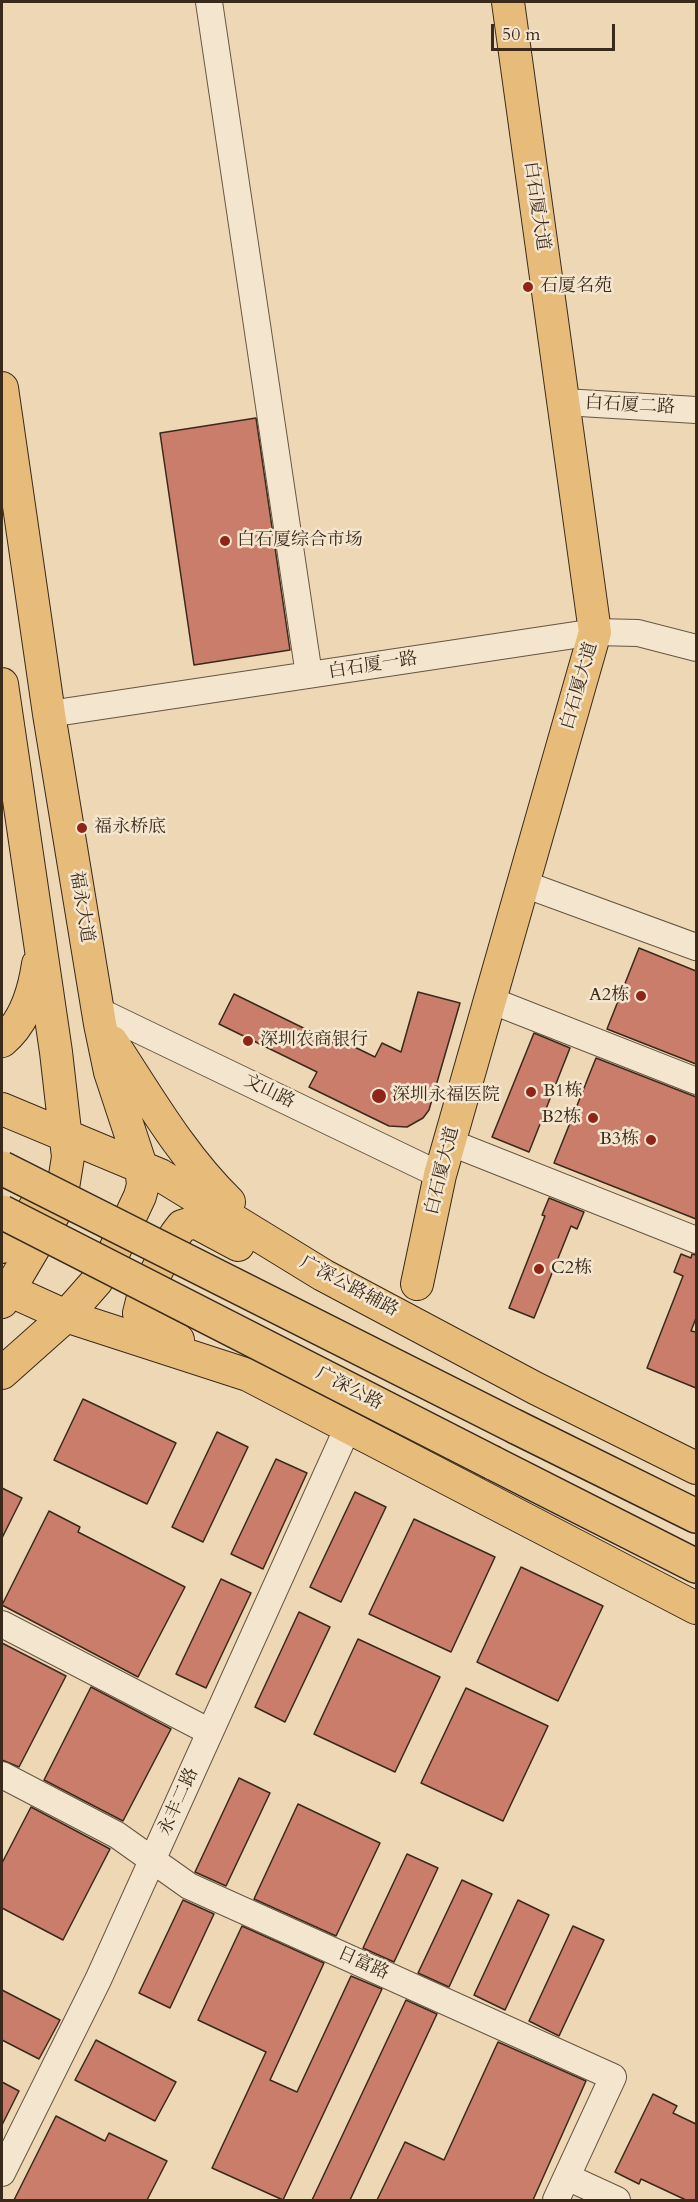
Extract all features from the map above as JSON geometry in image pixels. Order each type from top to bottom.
[{"type":"highway","points":[[2,1168],[696,1516]]},
{"type":"highway","name":"广深公路","points":[[2,1212],[696,1566]]},
{"type":"highway","points":[[516,1427],[599,1450],[696,1494]]},
{"type":"main road","name":"白石厦大道","points":[[417,1284],[449,1142],[595,632],[508,2]]},
{"type":"main road","name":"福永大道","points":[[2,388],[49,714],[99,1017],[110,1072],[141,1166],[142,1185],[140,1196],[116,1248],[96,1282],[66,1316],[2,1373]]},
{"type":"main road","points":[[2,684],[41,948],[68,1157],[62,1194],[46,1229],[4,1293],[66,1316],[248,1375]]},
{"type":"main road","points":[[2,1041],[19,1020],[29,1001],[41,948]]},
{"type":"main road","points":[[99,1017],[194,1165],[270,1243]]},
{"type":"main road","points":[[2,1110],[40,1132],[52,1150],[53,1162],[46,1187],[38,1204],[21,1229],[2,1247]]},
{"type":"main road","name":"广深公路辅路","points":[[2,1110],[141,1166],[194,1194],[323,1275],[536,1388],[696,1468]]},
{"type":"main road","points":[[323,1275],[255,1253],[201,1224],[189,1222],[176,1233],[143,1297],[139,1313],[157,1330],[203,1350],[696,1608]]},
{"type":"street","points":[[210,2],[309,675]]},
{"type":"street","name":"白石厦二路","points":[[564,402],[696,410]]},
{"type":"street","name":"白石厦一路","points":[[49,714],[595,632],[638,633],[696,648]]},
{"type":"street","points":[[524,884],[696,947]]},
{"type":"street","points":[[490,1000],[696,1081]]},
{"type":"street","name":"文山路","points":[[99,1017],[440,1175]]},
{"type":"street","points":[[449,1142],[696,1240]]},
{"type":"street","name":"永丰二路","points":[[2,2173],[98,1980],[348,1427]]},
{"type":"street","points":[[2,1624],[210,1732]]},
{"type":"street","name":"日富路","points":[[2,1775],[117,1835],[189,1886],[613,2077],[556,2200]]},
{"type":"street","points":[[567,2176],[617,2200]]},
{"type":"building","name":"白石厦综合市场","points":[[256,418],[290,650],[194,665],[160,433]]},
{"type":"building","points":[[639,948],[696,971],[696,1064],[607,1029]]},
{"type":"building","points":[[418,992],[460,1003],[429,1110],[423,1118],[407,1127],[389,1126],[309,1087],[317,1072],[219,1024],[234,994],[332,1042],[334,1037],[375,1057],[382,1043],[401,1052]]},
{"type":"building","name":"B1栋","points":[[534,1033],[570,1048],[529,1152],[492,1137]]},
{"type":"building","points":[[596,1058],[696,1097],[696,1219],[554,1163]]},
{"type":"building","name":"C2栋","points":[[549,1198],[584,1212],[577,1229],[571,1226],[534,1318],[509,1308],[545,1216],[542,1215]]},
{"type":"building","points":[[681,1254],[691,1258],[692,1254],[696,1255],[696,1318],[691,1331],[696,1332],[696,1388],[647,1368],[683,1276],[674,1272]]},
{"type":"building","points":[[83,1399],[176,1443],[147,1504],[54,1460]]},
{"type":"building","points":[[217,1432],[248,1447],[203,1542],[172,1527]]},
{"type":"building","points":[[276,1459],[307,1473],[263,1569],[231,1554]]},
{"type":"building","points":[[2,1488],[22,1498],[2,1538]]},
{"type":"building","points":[[355,1492],[386,1507],[341,1602],[310,1587]]},
{"type":"building","points":[[49,1511],[80,1527],[78,1532],[185,1587],[138,1677],[2,1605]]},
{"type":"building","points":[[414,1519],[495,1557],[451,1652],[369,1614]]},
{"type":"building","points":[[521,1567],[603,1606],[558,1701],[477,1662]]},
{"type":"building","points":[[221,1579],[251,1593],[206,1688],[176,1674]]},
{"type":"building","points":[[299,1612],[330,1627],[285,1722],[255,1707]]},
{"type":"building","points":[[358,1639],[440,1677],[395,1772],[314,1734]]},
{"type":"building","points":[[2,1643],[66,1676],[19,1767],[2,1760]]},
{"type":"building","points":[[91,1687],[171,1729],[123,1821],[44,1780]]},
{"type":"building","points":[[466,1688],[548,1726],[503,1821],[421,1783]]},
{"type":"building","points":[[239,1778],[270,1793],[226,1886],[195,1872]]},
{"type":"building","points":[[298,1804],[380,1843],[336,1936],[254,1899]]},
{"type":"building","points":[[31,1807],[110,1849],[63,1940],[2,1908],[2,1863]]},
{"type":"building","points":[[407,1854],[438,1868],[394,1962],[363,1948]]},
{"type":"building","points":[[462,1880],[492,1894],[449,1987],[418,1973]]},
{"type":"building","points":[[183,1900],[214,1914],[170,2008],[139,1993]]},
{"type":"building","points":[[518,1900],[549,1915],[505,2010],[474,1995]]},
{"type":"building","points":[[242,1926],[324,1963],[270,2080],[297,2092],[351,1976],[382,1989],[283,2200],[212,2168],[266,2052],[198,2020]]},
{"type":"building","points":[[573,1926],[604,1940],[559,2036],[529,2021]]},
{"type":"building","points":[[2,1990],[60,2020],[39,2059],[2,2040]]},
{"type":"building","points":[[406,2000],[437,2014],[350,2200],[312,2200]]},
{"type":"building","points":[[96,2040],[176,2082],[155,2121],[75,2080]]},
{"type":"building","points":[[498,2042],[586,2081],[533,2200],[377,2200],[405,2142],[444,2160]]},
{"type":"building","points":[[2,2082],[19,2091],[2,2125]]},
{"type":"building","points":[[653,2094],[677,2106],[673,2113],[696,2124],[696,2200],[686,2200],[641,2179],[639,2184],[615,2172]]},
{"type":"building","points":[[56,2116],[105,2141],[109,2133],[167,2161],[147,2200],[14,2200]]},
{"type":"place","name":"石厦名苑","points":[[528,287]]},
{"type":"place","name":"白石厦综合市场","points":[[225,541]]},
{"type":"place","name":"福永桥底","points":[[82,828]]},
{"type":"place","name":"A2栋","points":[[641,996]]},
{"type":"place","name":"深圳农商银行","points":[[248,1041]]},
{"type":"place","name":"B1栋","points":[[531,1092]]},
{"type":"place","name":"深圳永福医院","points":[[379,1096]]},
{"type":"place","name":"B2栋","points":[[593,1118]]},
{"type":"place","name":"B3栋","points":[[651,1140]]},
{"type":"place","name":"C2栋","points":[[539,1269]]}]
